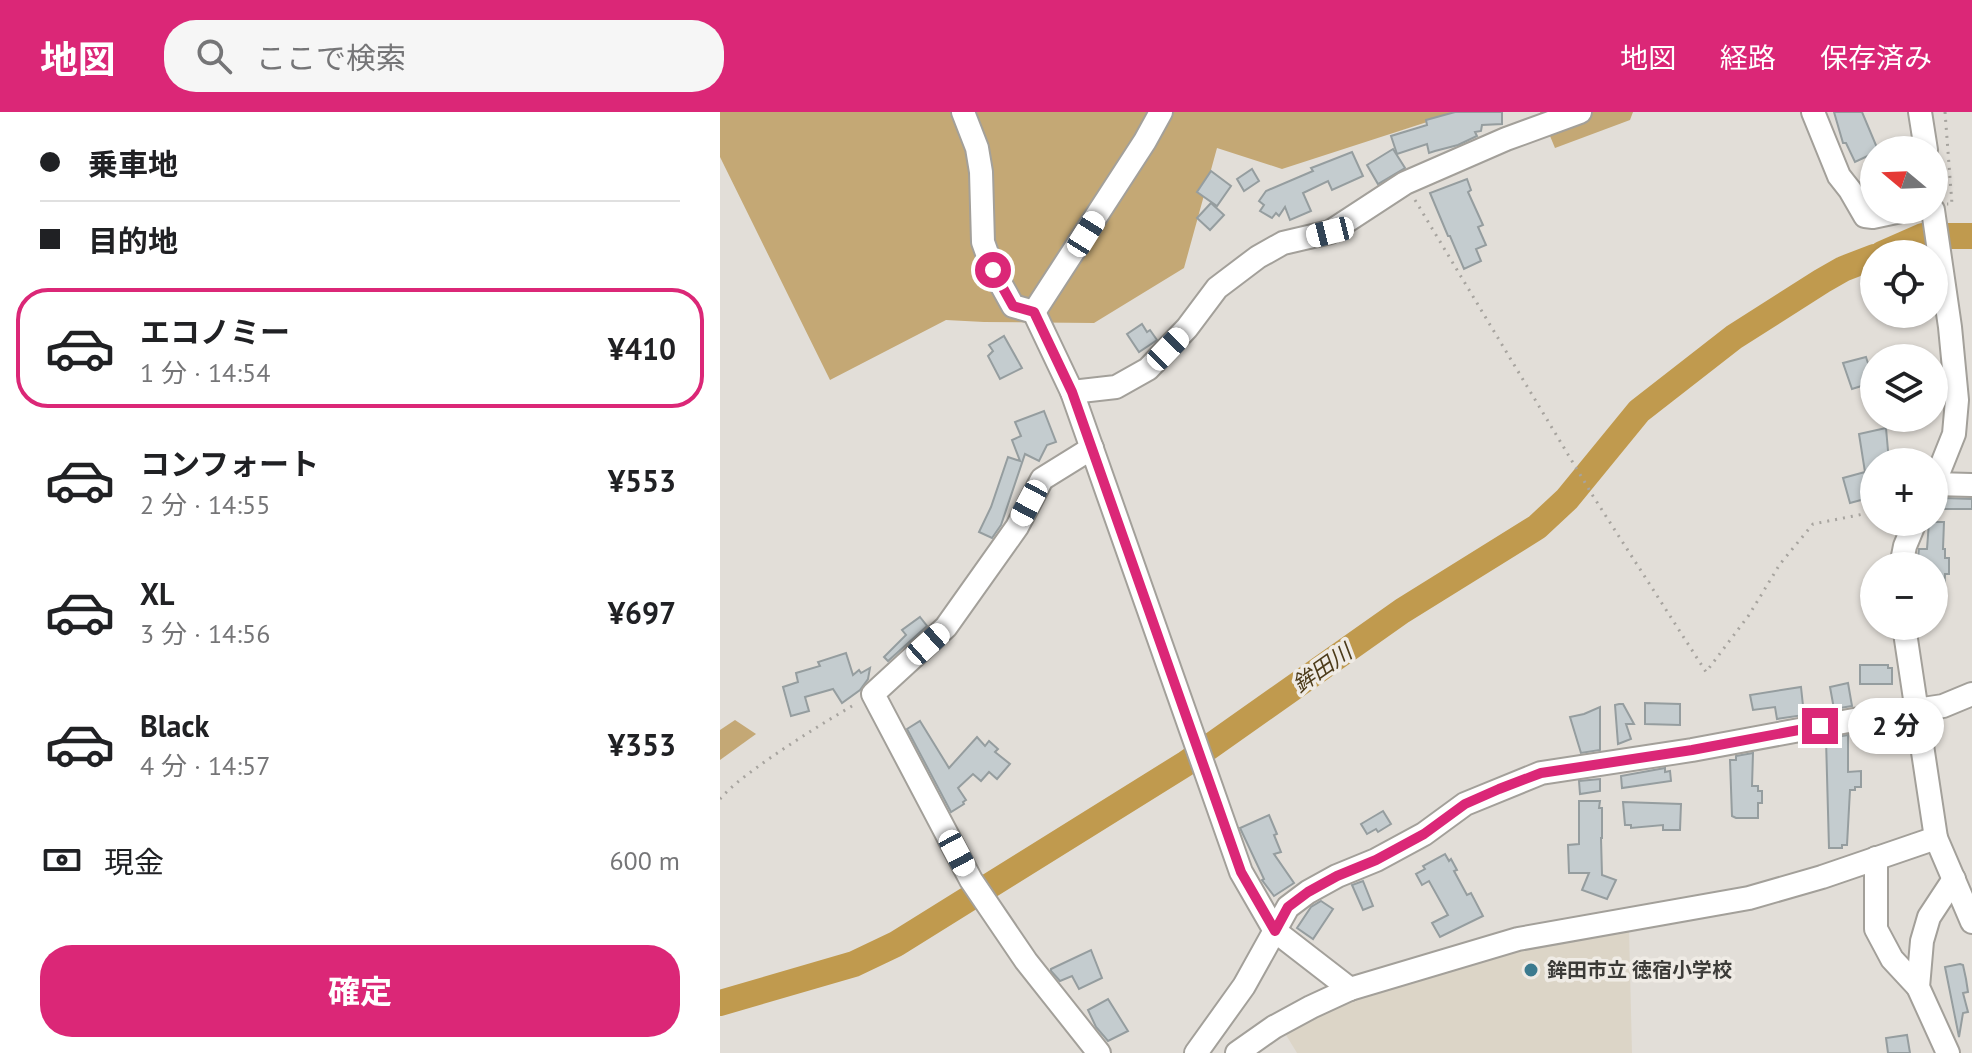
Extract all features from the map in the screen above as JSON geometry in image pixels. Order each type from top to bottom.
[{"type":"street","points":[[963,112],[977,148],[981,172],[983,242],[993,270],[1013,306],[1034,312],[1072,392],[1241,872],[1275,931],[1350,989]]},
{"type":"street","points":[[1034,312],[1161,112]]},
{"type":"street","points":[[1072,392],[1116,387],[1148,369],[1187,328],[1217,288],[1258,257],[1283,243],[1330,232],[1405,183],[1506,139],[1580,112]]},
{"type":"street","points":[[1813,112],[1839,176],[1860,207]]},
{"type":"street","points":[[1920,112],[1924,136]]},
{"type":"street","points":[[1938,224],[1957,400],[1954,434],[1948,449]]},
{"type":"street","points":[[1092,448],[1042,479],[1017,527],[946,627],[873,694],[971,880],[1026,961],[1099,1053]]},
{"type":"street","points":[[1948,484],[1972,485]]},
{"type":"street","points":[[1906,640],[1936,838],[1972,922]]},
{"type":"street","points":[[1196,1053],[1244,986],[1288,907],[1337,876],[1376,860],[1424,834],[1465,804],[1541,773],[1916,711],[1943,706],[1972,694]]},
{"type":"street","points":[[1237,1053],[1274,1027],[1350,989],[1518,939],[1749,898],[1936,838]]},
{"type":"street","points":[[1876,858],[1876,929],[1892,959],[1918,987],[1948,1053]]},
{"type":"street","points":[[1918,987],[1922,941],[1929,917],[1954,879]]},
{"type":"path","points":[[1945,112],[1947,136]]},
{"type":"path","points":[[1948,151],[1952,204],[1948,206]]},
{"type":"path","points":[[1405,183],[1593,496],[1706,672],[1749,615],[1780,564],[1813,524],[1860,515]]},
{"type":"path","points":[[720,799],[801,735],[873,694]]},
{"type":"shaded area","points":[[720,112],[1458,112],[1282,169],[1217,148],[1184,268],[1094,323],[946,320],[830,380],[720,157]]},
{"type":"shaded area","points":[[1540,112],[1633,112],[1630,120],[1555,148]]},
{"type":"shaded area","points":[[735,720],[756,734],[720,760],[720,730]]},
{"type":"shaded area","name":"鉾田市立 徳宿小学校","points":[[1629,929],[1632,1053],[1297,1053],[1283,1030],[1347,995],[1519,946]]},
{"type":"building","points":[[1455,112],[1502,112],[1502,124],[1482,125],[1481,131],[1475,132],[1477,136],[1458,145],[1429,153],[1427,144],[1397,154],[1391,136],[1427,125],[1426,120]]},
{"type":"building","points":[[1834,112],[1862,112],[1872,136],[1860,136],[1860,160],[1855,162],[1846,143],[1843,143]]},
{"type":"building","points":[[1393,149],[1405,168],[1378,184],[1367,165]]},
{"type":"building","points":[[1352,152],[1363,176],[1332,190],[1328,181],[1303,193],[1311,211],[1290,220],[1285,207],[1279,216],[1276,213],[1272,218],[1260,211],[1264,205],[1259,201],[1266,191]]},
{"type":"building","points":[[1252,169],[1259,181],[1244,191],[1237,179]]},
{"type":"building","points":[[1211,171],[1231,186],[1217,206],[1197,192]]},
{"type":"building","points":[[1467,179],[1471,190],[1468,192],[1483,225],[1478,227],[1486,245],[1476,249],[1481,261],[1464,269],[1430,193]]},
{"type":"building","points":[[1211,203],[1224,215],[1210,230],[1197,218]]},
{"type":"building","points":[[1142,324],[1157,340],[1139,352],[1127,334]]},
{"type":"building","points":[[1004,336],[1022,368],[1000,379],[988,356],[993,351],[989,345]]},
{"type":"building","points":[[1860,359],[1860,386],[1852,389],[1843,363]]},
{"type":"building","points":[[1044,411],[1056,442],[1047,445],[1039,461],[1025,454],[1001,525],[992,538],[979,532],[1008,457],[1020,461],[1012,440],[1021,436],[1015,422]]},
{"type":"building","points":[[1886,432],[1888,448],[1861,448],[1859,434]]},
{"type":"building","points":[[1860,473],[1860,500],[1850,503],[1843,478]]},
{"type":"building","points":[[1948,498],[1972,499],[1972,509],[1948,509]]},
{"type":"building","points":[[1928,536],[1943,536],[1945,552],[1919,552],[1919,549],[1927,549]]},
{"type":"building","points":[[920,617],[927,626],[888,661],[884,657],[906,635],[902,630]]},
{"type":"building","points":[[846,653],[853,675],[870,668],[868,679],[860,690],[842,703],[833,689],[805,697],[809,711],[791,716],[783,687],[798,682],[796,673],[820,666],[818,662]]},
{"type":"building","points":[[1860,665],[1888,665],[1892,668],[1892,684],[1860,684]]},
{"type":"building","points":[[1848,683],[1852,706],[1834,709],[1830,687]]},
{"type":"building","points":[[1801,687],[1804,715],[1777,719],[1775,707],[1753,710],[1750,695]]},
{"type":"building","points":[[1645,703],[1680,704],[1680,725],[1645,724]]},
{"type":"building","points":[[1623,704],[1634,724],[1626,724],[1631,739],[1618,744],[1615,705]]},
{"type":"building","points":[[1600,707],[1600,750],[1581,753],[1570,717]]},
{"type":"building","points":[[920,721],[949,768],[977,737],[985,746],[989,741],[998,749],[995,752],[1010,764],[997,779],[989,772],[981,781],[973,774],[958,788],[966,800],[964,804],[951,812],[907,729]]},
{"type":"building","points":[[1848,735],[1848,772],[1861,771],[1861,787],[1850,790],[1847,845],[1829,848],[1826,739]]},
{"type":"building","points":[[1753,753],[1752,786],[1758,786],[1758,791],[1762,791],[1762,803],[1758,803],[1758,818],[1736,818],[1732,816],[1730,760]]},
{"type":"building","points":[[1665,768],[1665,772],[1670,771],[1671,781],[1622,788],[1621,776]]},
{"type":"building","points":[[1600,779],[1600,791],[1580,794],[1579,781]]},
{"type":"building","points":[[1579,801],[1600,801],[1599,808],[1602,808],[1602,875],[1616,880],[1607,899],[1582,890],[1589,873],[1569,873],[1568,845],[1579,844]]},
{"type":"building","points":[[1623,802],[1681,804],[1680,830],[1663,830],[1663,825],[1631,828],[1631,825],[1625,825]]},
{"type":"building","points":[[1383,811],[1391,824],[1367,834],[1361,824]]},
{"type":"building","points":[[1269,815],[1281,852],[1274,854],[1294,883],[1274,896],[1262,880],[1240,828]]},
{"type":"building","points":[[1445,854],[1457,870],[1454,871],[1467,895],[1471,893],[1483,916],[1440,937],[1432,923],[1448,915],[1429,881],[1422,885],[1416,874],[1425,869],[1423,866]]},
{"type":"building","points":[[1363,881],[1373,906],[1363,910],[1352,885]]},
{"type":"building","points":[[1321,901],[1333,909],[1313,939],[1297,928],[1311,907]]},
{"type":"building","points":[[1091,950],[1102,978],[1079,989],[1072,976],[1060,981],[1051,971],[1051,969]]},
{"type":"building","points":[[1963,965],[1966,979],[1968,992],[1963,993],[1968,1012],[1963,1013],[1959,1037],[1945,967]]},
{"type":"building","points":[[1108,999],[1128,1031],[1108,1041],[1096,1027],[1088,1010]]},
{"type":"building","points":[[1907,1035],[1910,1053],[1888,1053],[1886,1038]]},
{"type":"waterway","name":"鉾田川","points":[[1914,240],[1923,236],[1972,236]]},
{"type":"waterway","name":"鉾田川","points":[[720,1003],[854,964],[896,944],[1185,764],[1402,611],[1537,527],[1567,499],[1639,411],[1734,337],[1822,281],[1860,262]]},
{"type":"place","name":"鉾田市立 徳宿小学校","points":[[1531,970]]},
{"type":"route","points":[[993,270],[1013,306],[1034,312],[1072,392],[1241,872],[1275,931],[1288,907],[1308,892],[1424,834],[1465,804],[1541,773],[1692,750],[1820,726]]}]
